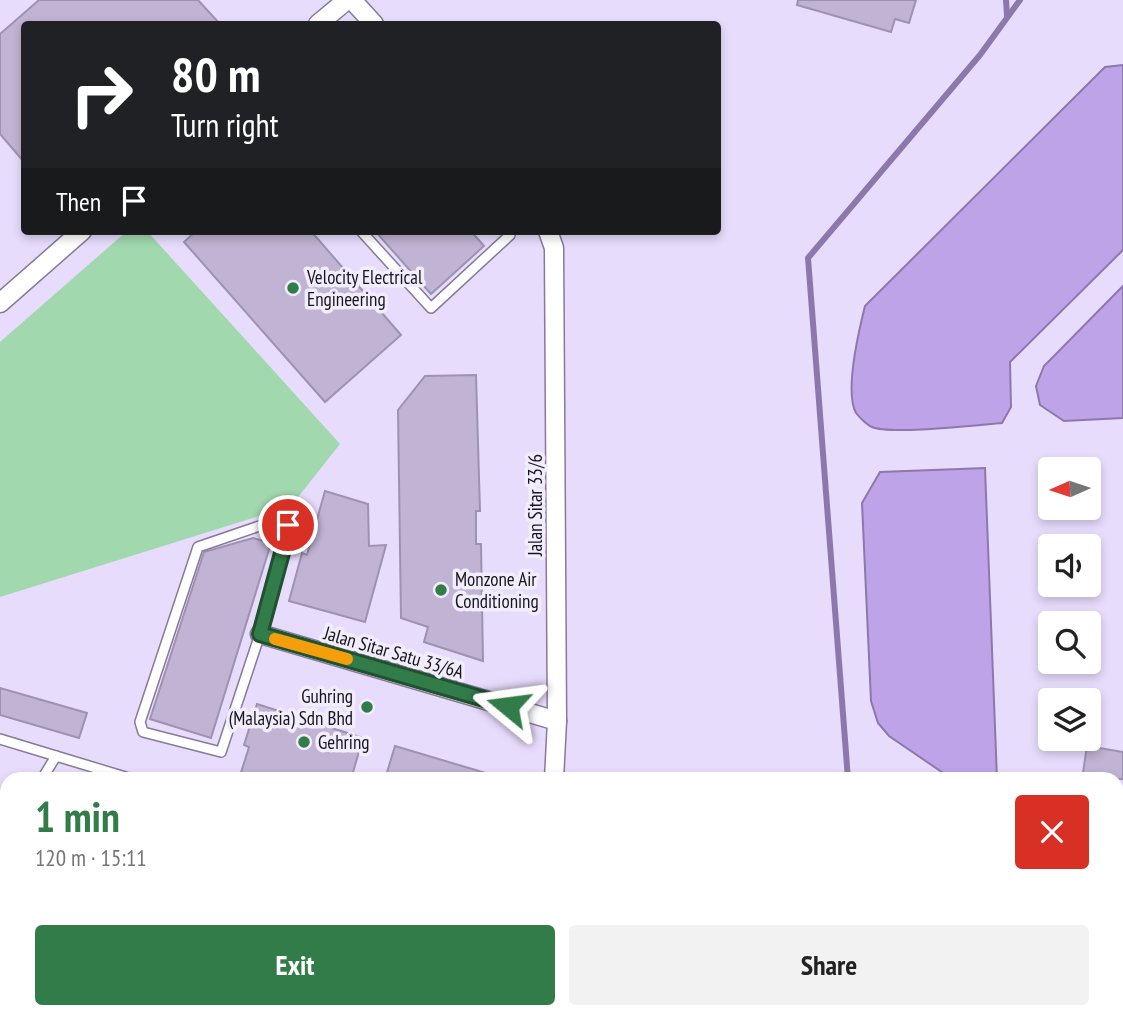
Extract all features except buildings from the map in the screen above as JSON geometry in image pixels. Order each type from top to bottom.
[{"type":"street","points":[[322,21],[346,0]]},
{"type":"street","points":[[352,0],[371,21]]},
{"type":"street","points":[[0,303],[77,235]]},
{"type":"street","name":"Jalan Sitar 33/6","points":[[549,235],[554,248],[557,721],[554,772]]},
{"type":"street","name":"Jalan Sitar Satu 33/6A","points":[[260,634],[557,721]]},
{"type":"lane","points":[[365,235],[431,308],[509,235]]},
{"type":"lane","points":[[277,520],[288,525],[288,531],[260,634],[221,752],[143,732],[140,722],[198,547],[277,520]]},
{"type":"lane","points":[[0,739],[108,772]]},
{"type":"lane","points":[[46,772],[56,756]]},
{"type":"green space","points":[[122,235],[151,235],[340,444],[291,506],[0,597],[0,342]]},
{"type":"shaded area","points":[[1123,65],[1123,250],[1010,362],[1011,407],[1002,423],[896,430],[868,425],[856,413],[852,390],[854,360],[865,306],[1105,67]]},
{"type":"shaded area","points":[[1123,286],[1123,418],[1064,421],[1040,405],[1036,386],[1044,366]]},
{"type":"shaded area","points":[[985,468],[997,772],[942,772],[889,736],[878,723],[871,701],[862,503],[880,472]]},
{"type":"waterway","points":[[1006,0],[1007,15]]},
{"type":"waterway","points":[[847,772],[808,258],[980,55],[1020,0]]},
{"type":"slow traffic","points":[[275,639],[347,659]]},
{"type":"place","name":"Velocity Electrical Engineering","points":[[293,288]]},
{"type":"place","name":"Monzone Air Conditioning","points":[[441,590]]},
{"type":"place","name":"Guhring (Malaysia) Sdn Bhd","points":[[367,707]]},
{"type":"place","name":"Gehring","points":[[304,742]]},
{"type":"route","points":[[288,525],[260,634],[508,706]]}]
